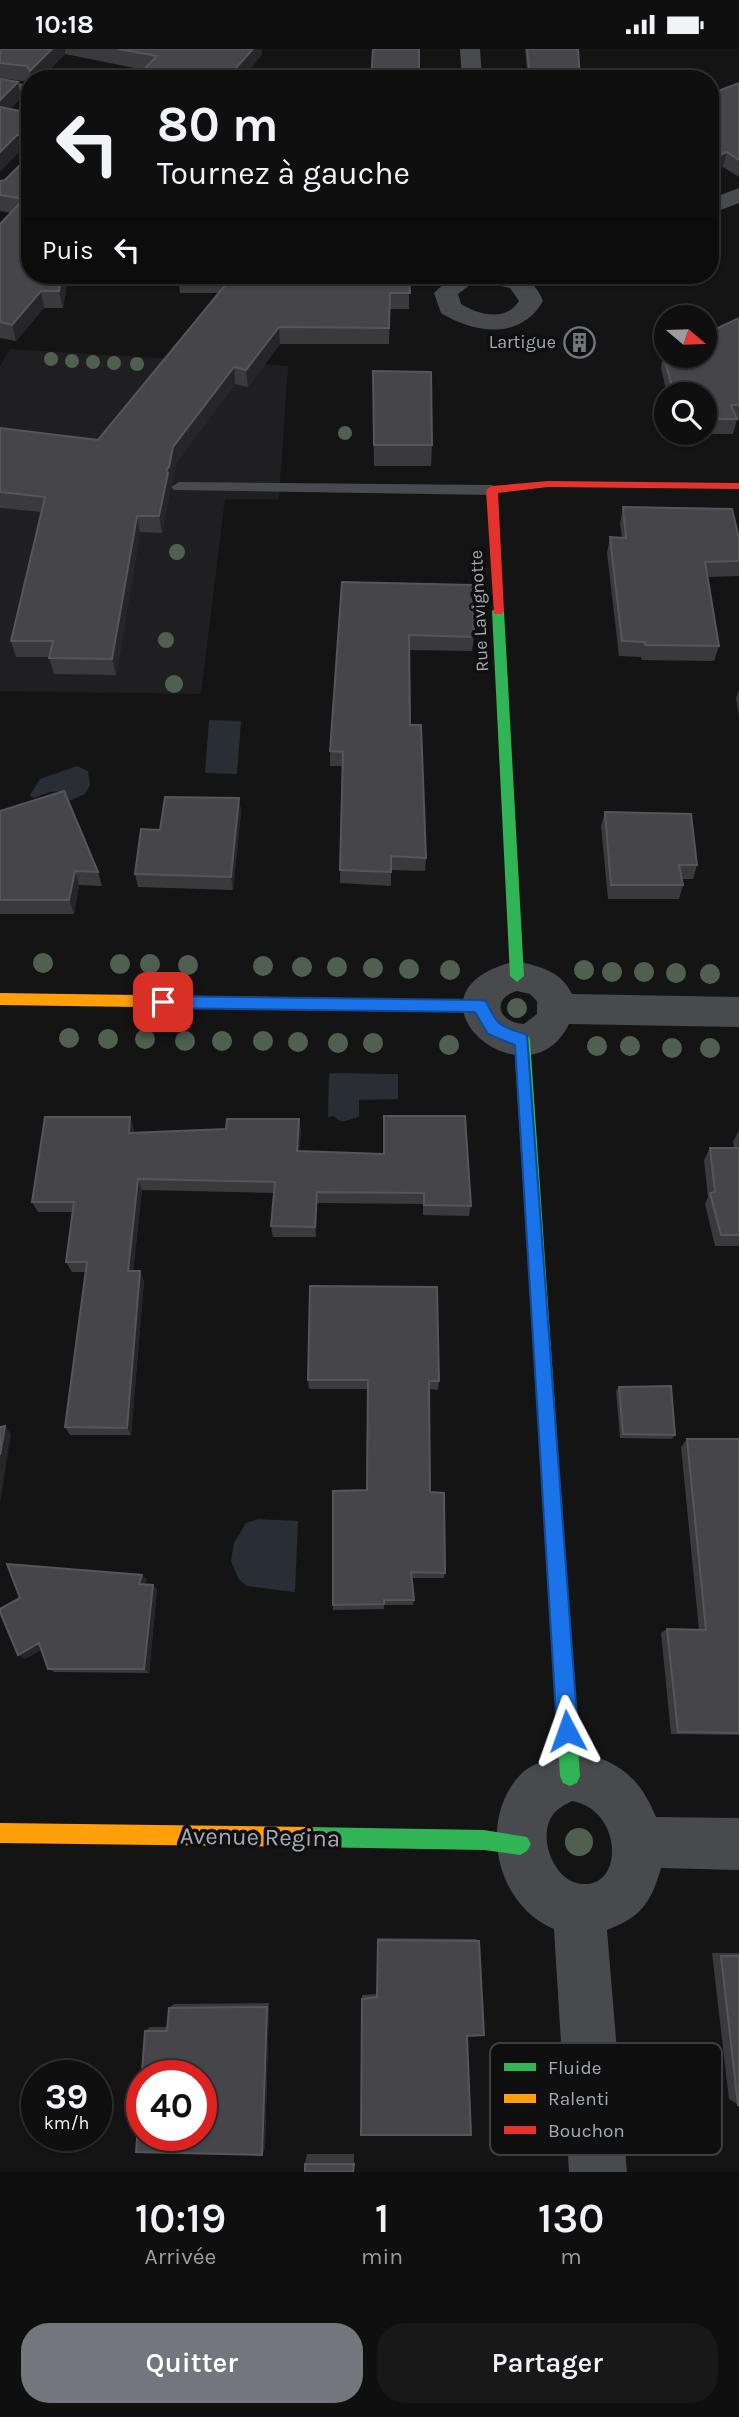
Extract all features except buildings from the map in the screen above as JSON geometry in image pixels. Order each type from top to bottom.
[{"type":"street","points":[[470,49],[471,70]]},
{"type":"street","points":[[0,86],[21,90]]},
{"type":"street","points":[[719,203],[739,195]]},
{"type":"street","points":[[454,284],[446,293],[450,308],[458,314],[482,321],[510,319],[528,308],[534,284]]},
{"type":"street","points":[[492,490],[548,484],[739,486]]},
{"type":"street","name":"Rue Lavignotte","points":[[492,490],[517,976]]},
{"type":"street","points":[[517,976],[541,982],[550,989],[558,1009],[555,1021],[548,1030],[522,1039],[506,1037],[493,1030],[484,1019],[481,1006],[483,994],[491,984],[517,976]]},
{"type":"street","points":[[0,999],[481,1006]]},
{"type":"street","points":[[558,1009],[739,1013]]},
{"type":"street","points":[[522,1039],[570,1776]]},
{"type":"street","points":[[570,1776],[586,1777],[615,1793],[635,1824],[638,1842],[634,1874],[628,1887],[606,1906],[593,1911],[579,1911],[561,1906],[546,1896],[533,1881],[524,1863],[520,1844],[527,1805],[538,1790],[553,1780],[570,1776]]},
{"type":"street","name":"Avenue Regina","points":[[0,1833],[484,1840],[520,1844]]},
{"type":"street","points":[[638,1842],[739,1845]]},
{"type":"street","points":[[579,1911],[589,2043]]},
{"type":"lane","points":[[179,487],[492,490]]},
{"type":"shaded area","points":[[10,349],[288,366],[279,499],[225,499],[201,694],[0,691],[0,366]]},
{"type":"shaded area","points":[[209,720],[241,721],[237,774],[205,773]]},
{"type":"shaded area","points":[[77,766],[88,771],[90,785],[85,794],[69,801],[57,792],[33,798],[30,795],[40,779]]},
{"type":"shaded area","points":[[329,1073],[398,1074],[398,1099],[359,1100],[359,1117],[343,1121],[334,1116],[328,1117]]},
{"type":"shaded area","points":[[258,1519],[298,1521],[295,1592],[247,1586],[239,1580],[231,1561],[234,1543],[246,1523]]},
{"type":"traffic: fast","points":[[498,611],[517,976]]},
{"type":"traffic: fast","points":[[522,1039],[570,1776]]},
{"type":"traffic: fast","points":[[308,1837],[484,1840],[520,1844]]},
{"type":"traffic: slow","points":[[0,999],[481,1006]]},
{"type":"traffic: slow","points":[[0,1833],[308,1837]]},
{"type":"traffic: jam","points":[[498,611],[492,490],[548,484],[739,486]]},
{"type":"place","name":"Lartigue","points":[[579,342]]},
{"type":"route","points":[[163,1002],[481,1006],[484,1019],[493,1030],[506,1037],[522,1039],[567,1731]]}]
